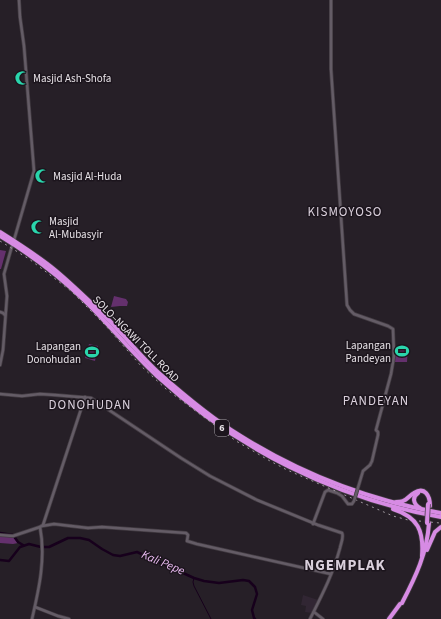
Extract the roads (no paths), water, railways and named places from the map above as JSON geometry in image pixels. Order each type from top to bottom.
[{"type":"highway","name":"SOLO–NGAWI TOLL ROAD","points":[[0,232],[54,269],[71,284],[160,374],[192,401],[249,441],[328,481],[363,494],[402,505],[441,513]]},
{"type":"highway","name":"SOLO–NGAWI TOLL ROAD","points":[[0,236],[59,277],[101,315],[158,376],[190,403],[236,437],[296,470],[330,485],[369,500],[441,517]]},
{"type":"highway","points":[[363,494],[398,502],[403,502],[417,491],[423,491],[429,496],[428,523],[423,556]]},
{"type":"highway","points":[[429,505],[428,498],[425,494],[420,493],[415,496],[414,502],[418,507],[441,513]]},
{"type":"highway","points":[[369,500],[402,512],[414,520],[421,535],[423,556]]},
{"type":"highway","points":[[389,619],[401,603],[435,532],[441,526]]},
{"type":"street","points":[[14,240],[34,173],[19,0]]},
{"type":"street","points":[[313,524],[327,490],[342,496],[348,504],[353,503],[363,471],[372,461],[378,435],[376,430],[391,374],[394,356],[392,329],[390,326],[354,314],[349,309],[346,299],[333,92],[331,0]]},
{"type":"street","points":[[0,365],[4,341],[3,313],[7,294],[4,274],[12,246]]},
{"type":"street","points":[[0,394],[22,396],[40,394],[92,398],[210,476],[257,500],[313,524],[343,534],[331,574],[310,619]]},
{"type":"street","points":[[32,619],[42,568],[41,527],[49,508],[85,397]]},
{"type":"street","points":[[0,535],[14,535],[54,524],[88,528],[102,527],[186,533],[188,534],[187,541],[197,544],[331,574]]},
{"type":"street","points":[[35,607],[69,619]]},
{"type":"street","points":[[314,612],[323,619]]},
{"type":"waterway","points":[[0,533],[13,535],[18,542],[23,545]]},
{"type":"waterway","name":"Kali Pepe","points":[[0,560],[9,561],[20,547],[29,544],[49,547],[68,538],[89,540],[113,555],[120,556],[137,552],[194,578],[204,581],[219,583],[243,580],[249,581],[255,587],[257,594],[252,610],[255,619]]},
{"type":"waterway","points":[[194,578],[194,586],[211,619]]},
{"type":"railway","points":[[0,241],[29,259],[71,291],[106,326],[141,366],[166,389],[236,441],[287,470],[393,516],[408,520]]},
{"type":"railway","points":[[419,521],[440,523]]},
{"type":"place","name":"Masjid Ash-Shofa","points":[[22,78]]},
{"type":"place","name":"Masjid Al-Huda","points":[[42,176]]},
{"type":"place","name":"Masjid Al-Mubasyir","points":[[38,227]]},
{"type":"place","name":"Lapangan Pandeyan","points":[[402,351]]},
{"type":"place","name":"Lapangan Donohudan","points":[[92,352]]},
{"type":"district","name":"KISMOYOSO","points":[[345,212]]},
{"type":"district","name":"PANDEYAN","points":[[376,401]]},
{"type":"district","name":"DONOHUDAN","points":[[90,405]]},
{"type":"district","name":"NGEMPLAK","points":[[345,565]]}]
